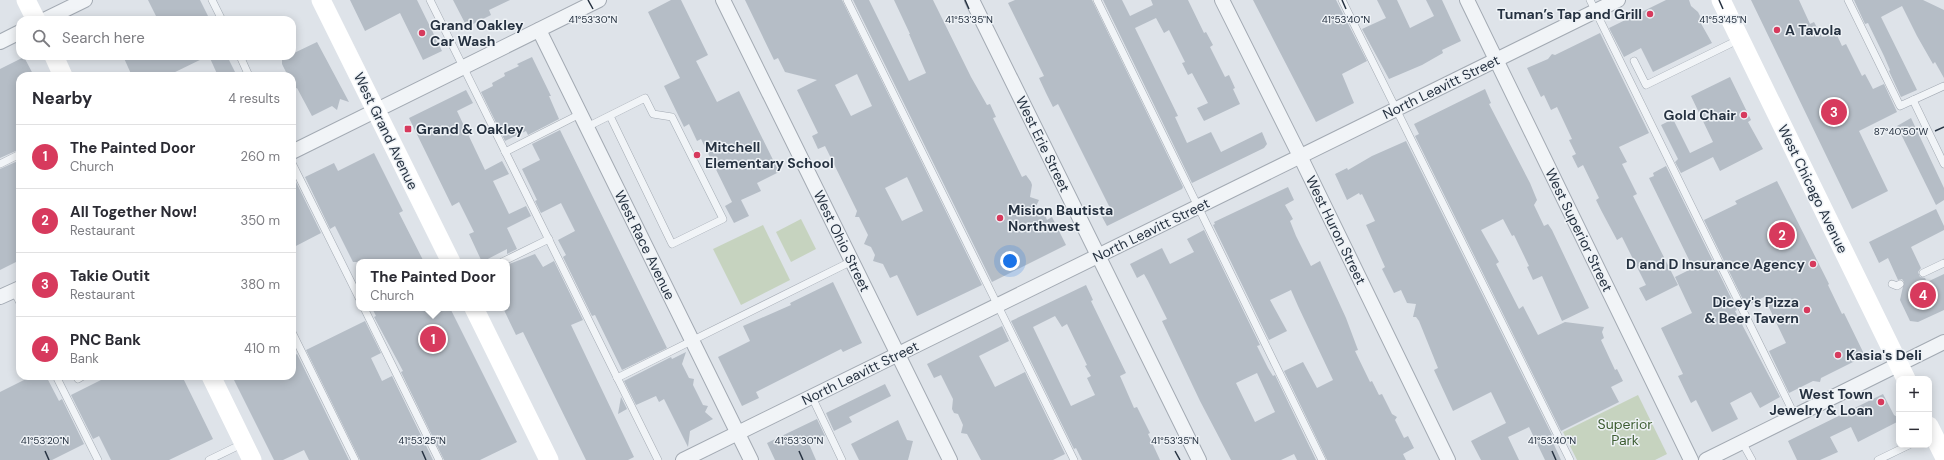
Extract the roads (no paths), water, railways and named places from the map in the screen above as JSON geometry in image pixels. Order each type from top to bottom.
[{"type":"main road","points":[[26,0],[34,16]]},
{"type":"main road","name":"West Grand Avenue","points":[[321,0],[450,259]]},
{"type":"main road","name":"West Chicago Avenue","points":[[1721,0],[1902,372]]},
{"type":"main road","points":[[56,60],[62,72]]},
{"type":"main road","points":[[475,311],[549,460]]},
{"type":"main road","points":[[213,380],[252,460]]},
{"type":"main road","points":[[1932,435],[1944,456]]},
{"type":"street","points":[[52,16],[84,0]]},
{"type":"street","points":[[296,150],[599,0]]},
{"type":"street","name":"West Ohio Street","points":[[723,0],[950,460]]},
{"type":"street","name":"West Erie Street","points":[[972,0],[1199,460]]},
{"type":"street","name":"West Huron Street","points":[[1222,0],[1300,156],[1448,460]]},
{"type":"street","name":"West Superior Street","points":[[1467,0],[1691,460]]},
{"type":"street","name":"North Leavitt Street","points":[[684,460],[1496,60],[1593,5],[1618,0]]},
{"type":"street","name":"West Race Avenue","points":[[539,30],[751,460]]},
{"type":"street","points":[[0,42],[16,34]]},
{"type":"street","points":[[0,297],[16,294]]},
{"type":"street","points":[[1706,460],[1795,416],[1902,372],[1944,342]]},
{"type":"lane","points":[[212,0],[220,16]]},
{"type":"lane","points":[[430,0],[658,460]]},
{"type":"lane","points":[[847,0],[1074,460]]},
{"type":"lane","points":[[1097,0],[1322,460]]},
{"type":"lane","points":[[1342,0],[1570,460]]},
{"type":"lane","points":[[1848,0],[1900,106],[1944,86]]},
{"type":"lane","points":[[1593,5],[1795,416]]},
{"type":"lane","points":[[1634,61],[1646,85],[1740,39]]},
{"type":"lane","points":[[242,60],[248,72]]},
{"type":"lane","points":[[587,127],[645,98],[653,114],[672,116],[723,219],[672,244],[610,116]]},
{"type":"lane","points":[[1913,100],[1944,164]]},
{"type":"lane","points":[[505,152],[580,114]]},
{"type":"lane","points":[[0,164],[16,156]]},
{"type":"lane","points":[[296,171],[356,292]]},
{"type":"lane","points":[[508,259],[549,239]]},
{"type":"lane","points":[[617,378],[852,261]]},
{"type":"lane","points":[[1923,273],[1944,263]]},
{"type":"lane","points":[[1892,284],[1897,286],[1900,284]]},
{"type":"lane","points":[[365,311],[439,460]]},
{"type":"lane","points":[[296,340],[355,460]]},
{"type":"lane","points":[[58,380],[98,460]]},
{"type":"lane","points":[[812,397],[842,460]]},
{"type":"lane","points":[[1742,442],[1752,460]]},
{"type":"lane","points":[[209,460],[244,443]]},
{"type":"lane","points":[[1878,460],[1903,448]]},
{"type":"place","name":"Tuman’s Tap and Grill","points":[[1650,14]]},
{"type":"place","name":"A Tavola","points":[[1777,30]]},
{"type":"place","name":"Grand Oakley Car Wash","points":[[422,33]]},
{"type":"place","name":"Takie Outit","points":[[1834,112]]},
{"type":"place","name":"Gold Chair","points":[[1744,115]]},
{"type":"place","name":"Grand & Oakley","points":[[408,129]]},
{"type":"place","name":"Mitchell Elementary School","points":[[697,155]]},
{"type":"place","name":"Mision Bautista Northwest","points":[[1000,218]]},
{"type":"place","name":"All Together Now!","points":[[1782,235]]},
{"type":"place","name":"D and D Insurance Agency","points":[[1813,264]]},
{"type":"place","name":"PNC Bank","points":[[1923,295]]},
{"type":"place","name":"Dicey's Pizza & Beer Tavern","points":[[1807,310]]},
{"type":"place","name":"The Painted Door","points":[[433,339]]},
{"type":"place","name":"Kasia's Deli","points":[[1838,355]]},
{"type":"place","name":"West Town Jewelry & Loan","points":[[1881,402]]},
{"type":"park label","name":"Superior Park","points":[[1625,432]]}]
